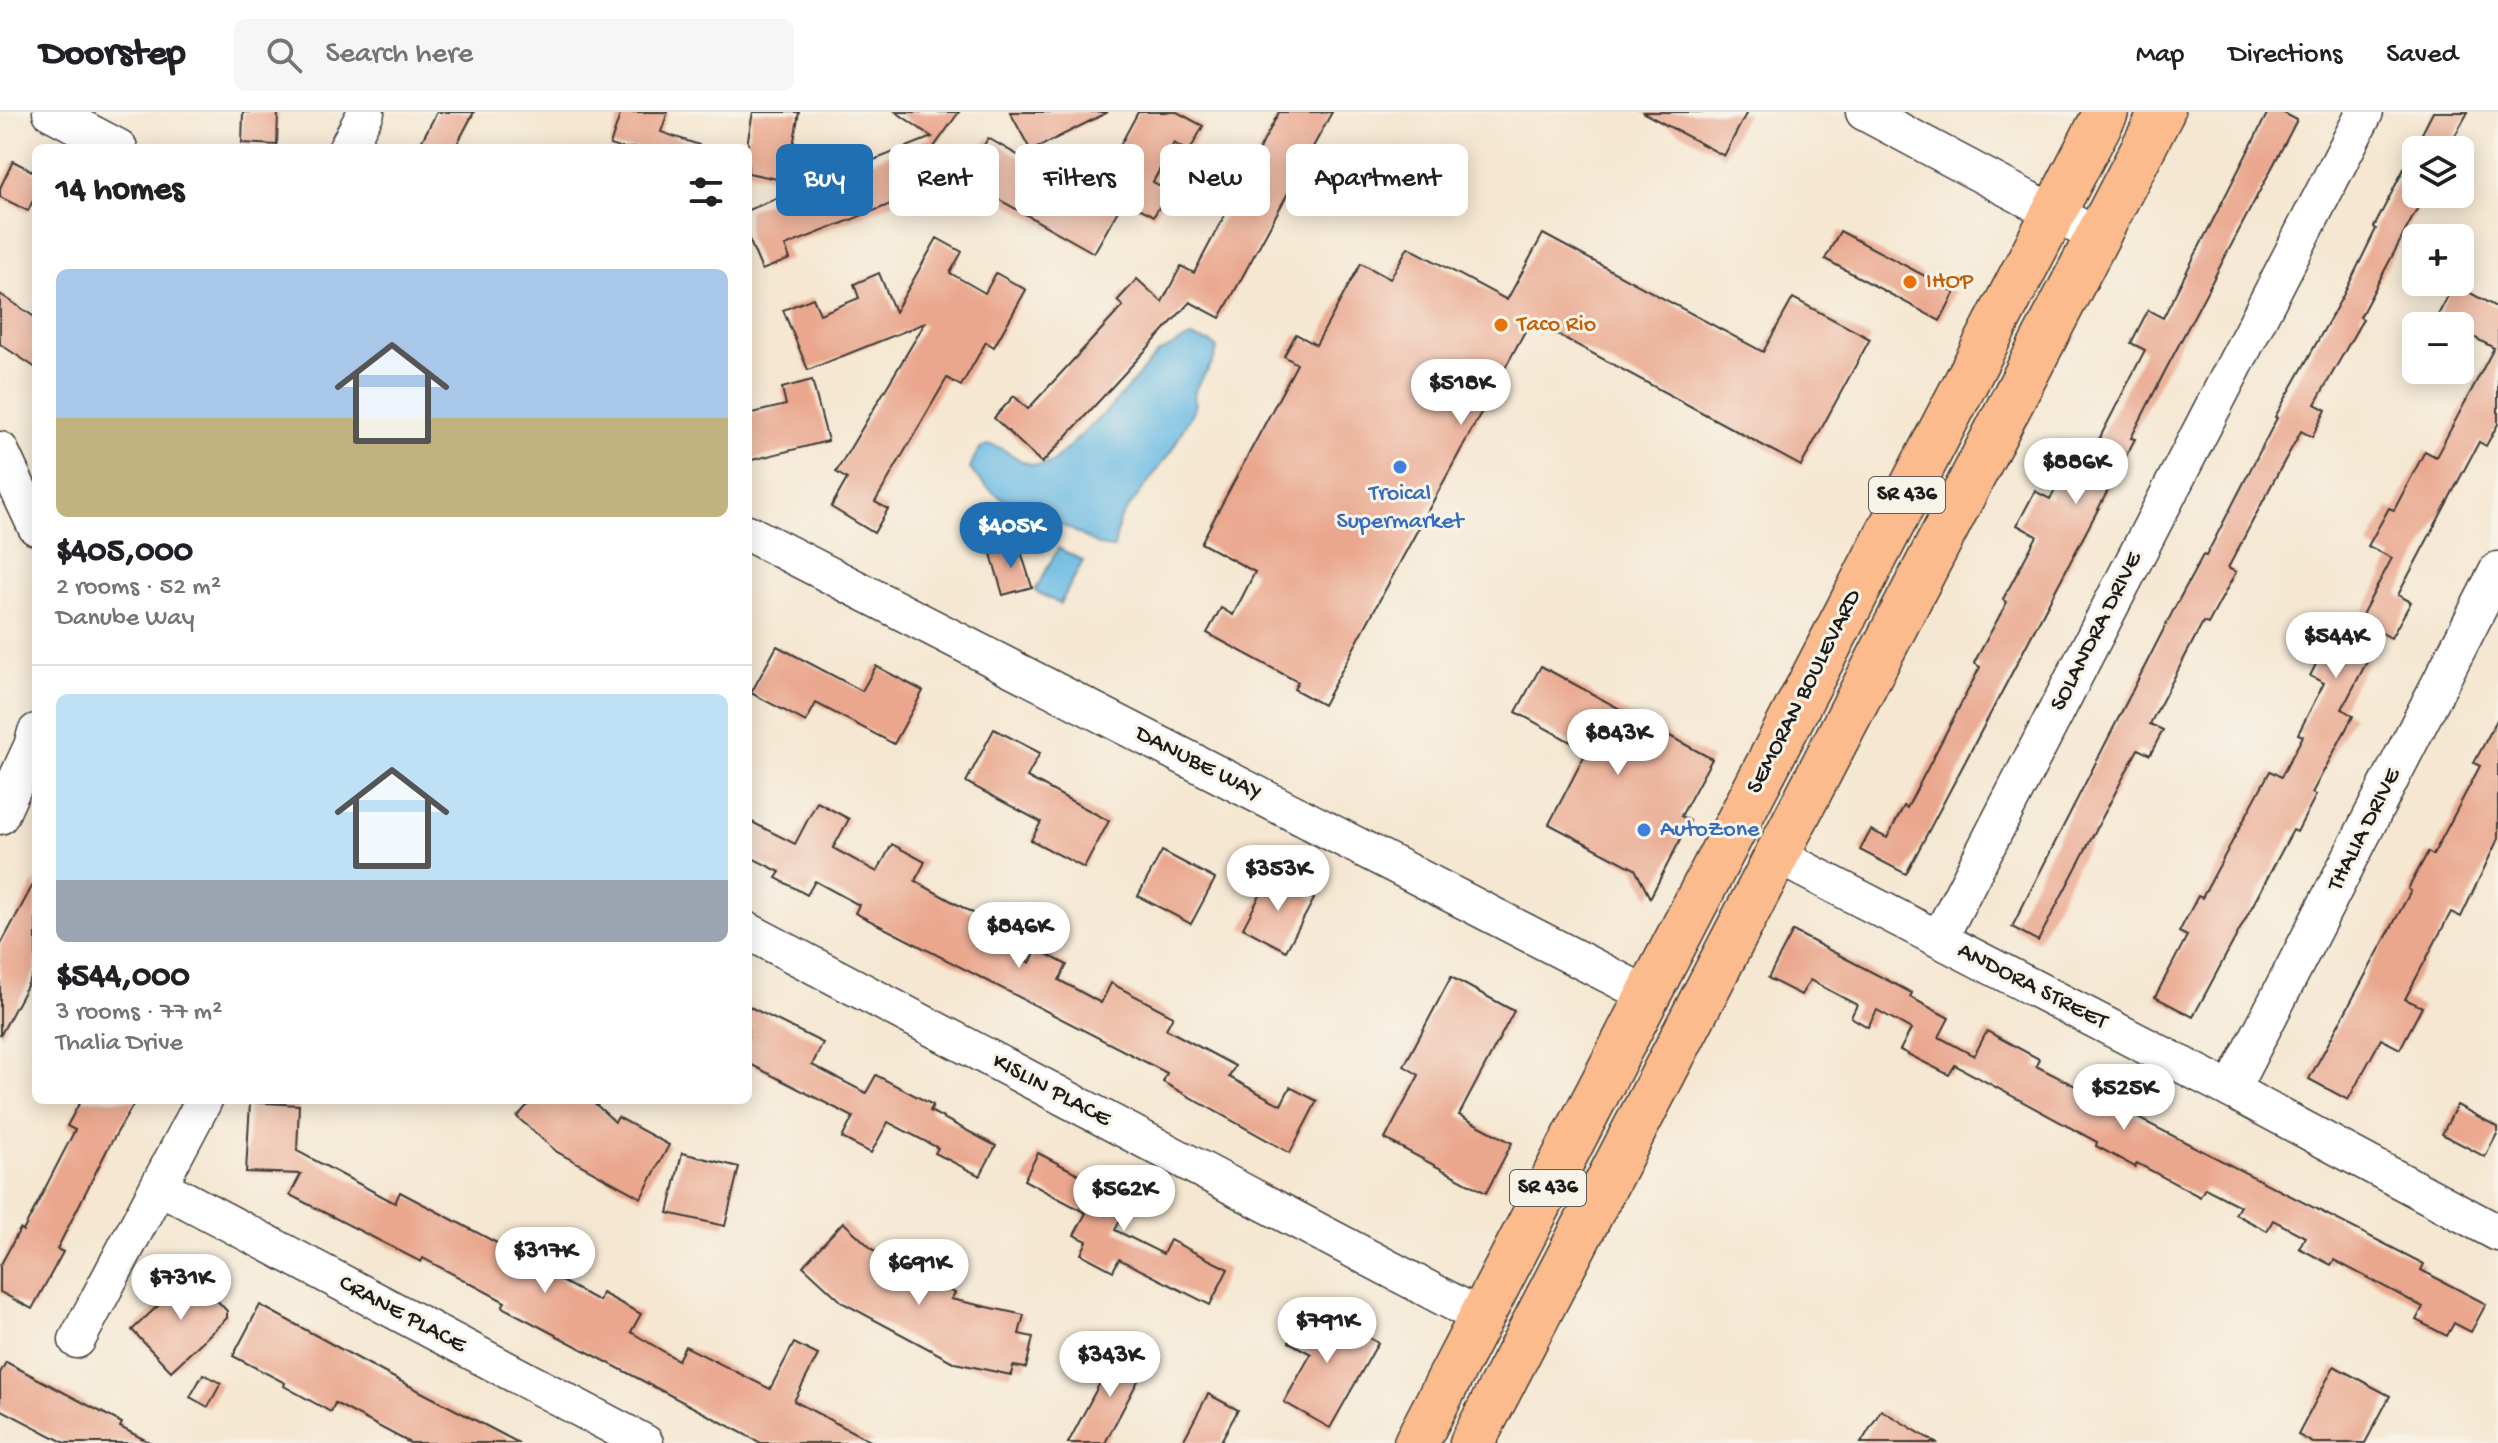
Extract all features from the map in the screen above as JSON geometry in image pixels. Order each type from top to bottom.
[{"type":"main road","name":"SEMORAN BOULEVARD","points":[[1416,1443],[2106,112]]},
{"type":"main road","name":"SEMORAN BOULEVARD","points":[[1472,1443],[2162,112]]},
{"type":"main road","points":[[1680,934],[1670,980],[1675,1003],[1689,1025]]},
{"type":"main road","points":[[1648,995],[1658,1016],[1662,1049],[1655,1089]]},
{"type":"street","points":[[51,112],[111,144]]},
{"type":"street","points":[[349,144],[366,112]]},
{"type":"street","points":[[1864,112],[2097,236]]},
{"type":"street","name":"SOLANDRA DRIVE","points":[[1939,939],[2365,112]]},
{"type":"street","points":[[0,450],[32,518]]},
{"type":"street","name":"DANUBE WAY","points":[[752,535],[1648,995]]},
{"type":"street","name":"THALIA DRIVE","points":[[2231,1090],[2498,570]]},
{"type":"street","points":[[0,816],[32,746]]},
{"type":"street","name":"ANDORA STREET","points":[[1778,856],[2231,1090],[2498,1233]]},
{"type":"street","name":"KISLIN PLACE","points":[[752,933],[1481,1317]]},
{"type":"street","points":[[77,1340],[202,1104]]},
{"type":"street","name":"CRANE PLACE","points":[[159,1186],[645,1443]]},
{"type":"water","points":[[1190,337],[1209,342],[1217,348],[1215,357],[1198,384],[1194,398],[1196,405],[1172,450],[1119,521],[1114,548],[1096,544],[1003,499],[970,469],[976,455],[989,445],[1030,464],[1053,462],[1111,407],[1157,354]]},
{"type":"water","points":[[1058,548],[1083,561],[1060,604],[1035,591]]},
{"type":"building","points":[[243,112],[278,112],[277,144],[242,143]]},
{"type":"building","points":[[437,112],[474,112],[457,144],[420,144]]},
{"type":"building","points":[[621,112],[668,112],[661,132],[696,144],[610,144]]},
{"type":"building","points":[[753,112],[799,112],[793,144],[776,144],[776,179],[752,174],[752,144],[748,144]]},
{"type":"building","points":[[896,112],[959,112],[936,144],[914,144],[932,137]]},
{"type":"building","points":[[1010,112],[1108,112],[1045,144],[1027,144]]},
{"type":"building","points":[[1138,112],[1177,112],[1203,126],[1193,144],[1160,144],[1160,169],[1153,182],[1160,186],[1160,205],[1154,216],[1144,211],[1144,144],[1121,144]]},
{"type":"building","points":[[1279,112],[1332,112],[1315,144],[1286,144],[1286,197],[1220,318],[1190,302],[1042,463],[994,418],[1014,396],[1028,409],[1123,306],[1117,301],[1137,279],[1162,302],[1181,266],[1194,273],[1224,216],[1270,216],[1270,144],[1262,144]]},
{"type":"building","points":[[1642,112],[1747,112],[1724,156]]},
{"type":"building","points":[[2268,112],[2282,112],[2297,120],[2131,438],[2135,439],[1906,874],[1860,850],[1871,830],[1887,838],[1904,806],[1907,808],[1980,667],[1974,663],[2007,602],[2003,599],[2037,536],[2017,525],[2035,491],[2050,499],[2081,440],[2095,447],[2145,350],[2131,343],[2148,310],[2163,318]]},
{"type":"building","points":[[2433,112],[2468,112],[2455,136],[2421,136]]},
{"type":"building","points":[[988,138],[998,144],[985,144]]},
{"type":"building","points":[[999,144],[1015,154],[1015,209],[999,200]]},
{"type":"building","points":[[889,154],[889,205],[873,211],[873,160]]},
{"type":"building","points":[[13,161],[32,171],[32,202],[28,211],[0,197],[0,188]]},
{"type":"building","points":[[2402,172],[2402,208],[2418,208],[2409,224],[2402,224],[2402,238],[2360,317],[2363,319],[2315,404],[2326,410],[2312,437],[2301,431],[2272,484],[2228,568],[2236,572],[2208,624],[2203,622],[2150,724],[2163,730],[2150,755],[2138,749],[2038,941],[2012,927],[2175,607],[2203,555],[2206,556],[2275,417],[2345,292],[2376,229],[2374,227]]},
{"type":"building","points":[[776,199],[776,216],[861,216],[785,246],[790,259],[762,270],[752,246],[752,208]]},
{"type":"building","points":[[1028,216],[1115,216],[1094,253]]},
{"type":"building","points":[[1840,231],[1955,292],[1940,321],[1825,259]]},
{"type":"building","points":[[1543,234],[1763,352],[1793,298],[1870,339],[1801,466],[1531,320],[1323,705],[1294,689],[1298,682],[1207,633],[1221,608],[1233,615],[1255,572],[1201,543],[1297,364],[1284,356],[1296,334],[1316,345],[1361,263],[1390,279],[1408,247],[1507,300]]},
{"type":"building","points":[[937,238],[962,252],[950,273],[985,293],[996,273],[1026,290],[994,347],[986,342],[961,386],[947,378],[875,502],[888,509],[874,533],[831,507],[847,479],[836,472],[925,323],[808,370],[783,310],[813,298],[820,314],[859,298],[854,284],[879,273],[895,312]]},
{"type":"building","points":[[0,294],[32,315],[32,365],[0,344]]},
{"type":"building","points":[[2474,295],[2498,308],[2498,424],[2486,446],[2479,442],[2398,595],[2411,602],[2391,638],[2382,633],[2342,709],[2353,716],[2312,793],[2316,795],[2297,832],[2293,830],[2193,1017],[2155,997],[2187,936],[2179,932],[2198,896],[2202,898],[2270,771],[2281,777],[2303,736],[2298,734],[2324,683],[2310,676],[2329,638],[2345,647],[2392,558],[2368,546],[2389,508],[2394,510],[2425,451],[2436,457],[2494,348],[2474,337],[2474,312],[2440,312],[2448,296]]},
{"type":"building","points":[[812,380],[828,441],[752,460],[752,413],[786,405],[782,388]]},
{"type":"building","points":[[1019,545],[1032,587],[1003,595],[991,554]]},
{"type":"building","points":[[777,646],[862,691],[876,666],[923,691],[894,744],[816,703],[806,722],[752,691]]},
{"type":"building","points":[[1541,666],[1712,759],[1681,816],[1690,821],[1650,898],[1635,869],[1549,824],[1587,751],[1516,712]]},
{"type":"building","points":[[2498,718],[2498,839],[2461,917],[2451,912],[2405,999],[2422,1007],[2400,1049],[2381,1039],[2348,1100],[2309,1079],[2411,891],[2408,889],[2428,852],[2433,855],[2480,766],[2474,763]]},
{"type":"building","points":[[994,729],[1040,753],[1027,777],[1109,821],[1084,868],[1031,840],[1041,822],[966,782]]},
{"type":"building","points":[[817,802],[849,819],[833,848],[877,872],[892,844],[925,862],[915,881],[1000,928],[992,943],[1030,963],[1037,949],[1067,965],[1059,980],[1101,1003],[1111,983],[1173,1016],[1166,1029],[1235,1066],[1229,1077],[1281,1105],[1290,1087],[1317,1101],[1290,1153],[1163,1082],[1167,1073],[855,913],[859,905],[815,881],[807,895],[776,878],[780,872],[752,858],[752,822],[795,844]]},
{"type":"building","points":[[1162,851],[1215,879],[1191,924],[1138,896]]},
{"type":"building","points":[[1270,876],[1314,899],[1286,951],[1243,928]]},
{"type":"building","points":[[32,886],[32,976],[0,1036],[0,946]]},
{"type":"building","points":[[1793,931],[1912,993],[1910,997],[1949,1018],[1939,1037],[1974,1056],[1987,1031],[2039,1059],[2036,1066],[2424,1264],[2421,1270],[2486,1304],[2471,1332],[2454,1323],[2447,1336],[2416,1320],[2423,1307],[2334,1260],[2331,1265],[2299,1248],[2305,1237],[2273,1220],[2267,1231],[2235,1214],[2240,1206],[2205,1188],[2200,1197],[2137,1163],[2135,1167],[2096,1146],[2097,1142],[1955,1065],[1949,1075],[1900,1050],[1911,1029],[1877,1010],[1868,1027],[1851,1017],[1857,1005],[1810,980],[1801,995],[1768,978]]},
{"type":"building","points":[[1451,977],[1514,1011],[1459,1115],[1512,1143],[1486,1193],[1385,1139],[1419,1075],[1404,1066]]},
{"type":"building","points":[[752,1008],[823,1043],[812,1065],[866,1093],[876,1075],[933,1105],[930,1111],[996,1146],[980,1176],[935,1153],[938,1148],[888,1122],[871,1153],[842,1138],[853,1117],[752,1065]]},
{"type":"building","points":[[79,1104],[134,1104],[57,1249],[63,1252],[32,1309],[0,1292],[0,1266],[20,1229],[23,1231],[75,1130],[67,1126]]},
{"type":"building","points":[[250,1104],[299,1105],[297,1151],[395,1203],[400,1192],[599,1301],[602,1293],[641,1314],[631,1332],[678,1360],[685,1346],[770,1389],[794,1343],[818,1355],[794,1401],[874,1443],[761,1443],[502,1307],[505,1302],[423,1258],[421,1262],[290,1195],[301,1174],[246,1172]]},
{"type":"building","points":[[528,1104],[595,1104],[615,1122],[618,1117],[669,1145],[641,1198],[557,1152],[517,1117]]},
{"type":"building","points":[[2457,1105],[2498,1127],[2485,1157],[2442,1134]]},
{"type":"building","points":[[682,1153],[739,1167],[725,1226],[668,1213]]},
{"type":"building","points":[[1038,1153],[1130,1201],[1115,1230],[1163,1254],[1170,1240],[1228,1269],[1210,1305],[1119,1259],[1113,1271],[1081,1254],[1087,1241],[1074,1235],[1086,1213],[1024,1180]]},
{"type":"building","points":[[843,1222],[898,1273],[902,1265],[955,1293],[951,1299],[1024,1315],[1019,1334],[1033,1337],[1026,1368],[1013,1366],[1011,1375],[955,1363],[843,1303],[803,1266]]},
{"type":"building","points":[[192,1274],[227,1311],[227,1318],[171,1371],[132,1330]]},
{"type":"building","points":[[260,1305],[519,1443],[410,1443],[335,1403],[331,1412],[233,1356]]},
{"type":"building","points":[[1310,1305],[1378,1343],[1330,1428],[1284,1402],[1311,1354],[1289,1342]]},
{"type":"building","points":[[1119,1347],[1148,1362],[1105,1443],[1068,1443]]},
{"type":"building","points":[[6,1362],[122,1423],[120,1427],[151,1443],[65,1443],[0,1409],[0,1373]]},
{"type":"building","points":[[2334,1366],[2390,1396],[2365,1443],[2313,1443],[2298,1435]]},
{"type":"building","points":[[203,1374],[221,1383],[208,1407],[190,1397]]},
{"type":"building","points":[[1208,1394],[1238,1410],[1220,1443],[1182,1443]]},
{"type":"building","points":[[1881,1410],[1936,1443],[1861,1443]]},
{"type":"place","name":"IHOP","points":[[1910,282]]},
{"type":"place","name":"Taco Rio","points":[[1501,325]]},
{"type":"place","name":"Troical Supermarket","points":[[1400,467]]},
{"type":"place","name":"AutoZone","points":[[1644,830]]}]
